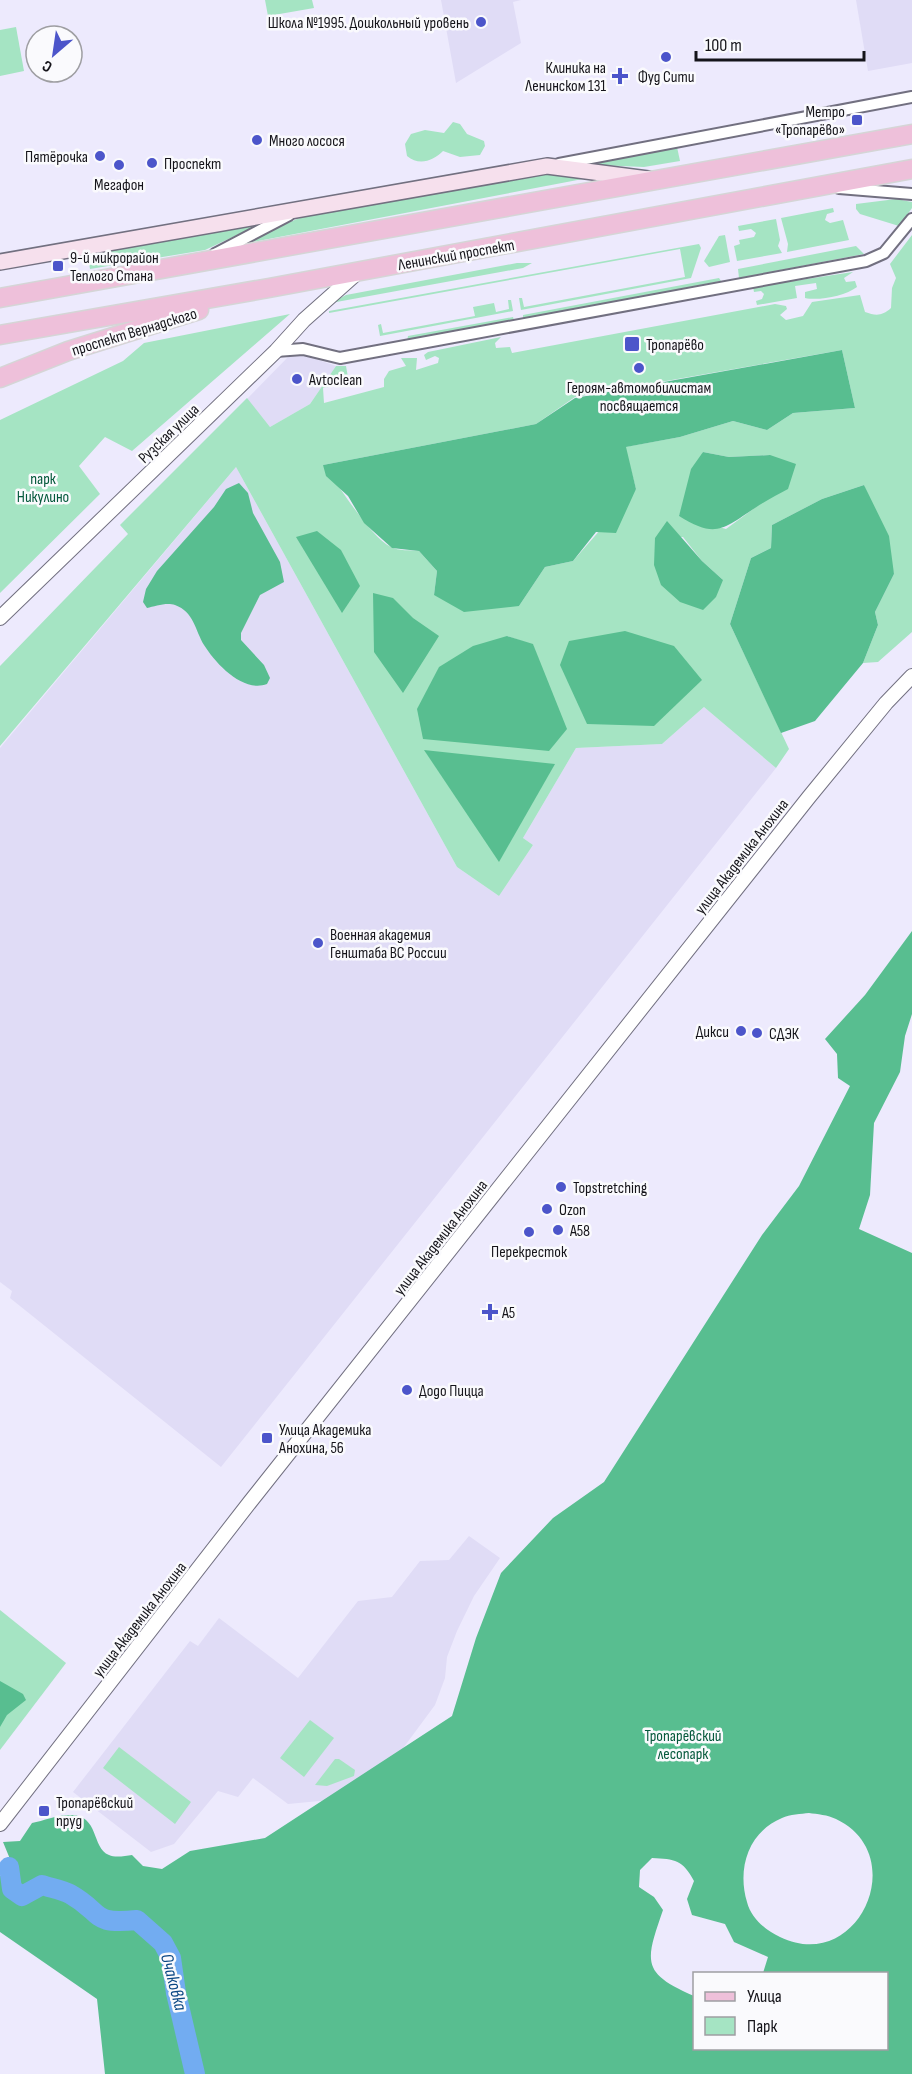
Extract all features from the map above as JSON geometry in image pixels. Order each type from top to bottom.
[{"type":"main road","points":[[0,298],[912,134]]},
{"type":"main road","points":[[0,262],[547,166],[660,180]]},
{"type":"main road","name":"Ленинский проспект","points":[[0,335],[358,272],[912,169]]},
{"type":"main road","name":"проспект Вернадского","points":[[0,378],[68,351],[269,288]]},
{"type":"street","points":[[547,166],[912,97]]},
{"type":"street","points":[[815,186],[912,194]]},
{"type":"street","points":[[197,263],[300,209]]},
{"type":"street","points":[[276,351],[303,349],[340,358],[866,261],[884,253],[912,219]]},
{"type":"street","name":"Рузская улица","points":[[0,618],[276,351],[304,320],[358,272]]},
{"type":"street","name":"улица Академика Анохина","points":[[0,1824],[250,1502],[812,793],[886,703],[912,676]]},
{"type":"shaded area","name":"Школа №1995. Дошкольный уровень","points":[[441,0],[521,0],[513,2],[521,43],[456,83]]},
{"type":"shaded area","points":[[856,0],[912,0],[912,63],[868,71]]},
{"type":"shaded area","points":[[304,355],[336,366],[310,404],[270,427],[247,399],[289,356]]},
{"type":"shaded area","name":"Военная академия Генштаба ВС России","points":[[236,467],[457,867],[499,896],[533,845],[523,838],[576,748],[662,744],[704,707],[776,768],[221,1467],[10,1298],[12,1291],[0,1282],[0,748]]},
{"type":"shaded area","points":[[469,1536],[500,1558],[474,1596],[457,1631],[447,1657],[445,1678],[435,1705],[401,1751],[330,1800],[288,1804],[253,1778],[238,1797],[218,1791],[174,1844],[151,1852],[73,1792],[190,1641],[198,1646],[219,1618],[298,1678],[358,1601],[392,1597],[420,1561],[449,1560]]},
{"type":"green space","points":[[265,0],[312,0],[314,8],[268,16]]},
{"type":"green space","points":[[16,27],[24,71],[0,76],[0,30]]},
{"type":"green space","points":[[453,122],[460,124],[467,134],[484,141],[485,146],[480,155],[460,157],[443,151],[426,161],[416,161],[407,156],[405,144],[411,134],[425,130],[444,133]]},
{"type":"green space","points":[[677,147],[680,161],[644,167],[597,165],[598,162]]},
{"type":"green space","points":[[541,172],[588,178],[253,242],[251,239],[297,219],[318,213]]},
{"type":"green space","points":[[896,199],[912,202],[912,208],[899,226],[860,214],[856,209],[856,204]]},
{"type":"green space","points":[[833,208],[834,212],[827,214],[825,220],[830,223],[843,220],[849,240],[787,252],[788,244],[781,218]]},
{"type":"green space","points":[[271,219],[205,250],[90,269],[87,251]]},
{"type":"green space","points":[[776,219],[780,240],[778,246],[782,253],[737,261],[734,246],[740,244],[739,240],[754,237],[756,233],[751,229],[739,231],[738,226]]},
{"type":"green space","points":[[725,235],[730,262],[709,267],[704,261],[719,236]]},
{"type":"green space","points":[[912,235],[912,632],[878,662],[863,663],[878,625],[875,612],[894,574],[864,485],[822,499],[772,525],[771,548],[751,558],[730,624],[789,749],[776,768],[704,707],[662,744],[576,748],[523,838],[533,845],[499,896],[457,867],[236,467],[0,746],[0,666],[128,534],[120,525],[247,398],[270,427],[310,404],[336,366],[346,366],[349,383],[323,388],[324,403],[384,387],[384,379],[389,371],[406,366],[401,358],[417,358],[416,370],[438,363],[439,358],[435,356],[426,360],[424,355],[428,352],[501,337],[495,343],[496,348],[510,347],[512,353],[775,304],[786,306],[787,309],[780,315],[786,320],[803,316],[812,302],[860,295],[865,312],[885,313],[891,308],[892,288],[896,278],[890,264]],"holes":[[[842,350],[855,408],[793,413],[767,430],[733,421],[680,437],[625,447],[636,489],[573,561],[545,567],[519,606],[434,595],[437,571],[419,551],[397,549],[382,541],[364,522],[323,465],[536,424],[575,397]],[[703,452],[729,457],[770,455],[756,507],[726,529],[679,516]],[[683,537],[702,561],[723,580],[655,538]],[[507,636],[533,645],[559,713]]]},
{"type":"green space","points":[[699,244],[701,248],[691,278],[521,310],[519,298],[522,298],[524,307],[685,277],[680,249],[329,313],[329,311]]},
{"type":"green space","points":[[856,246],[864,254],[739,278],[738,269]]},
{"type":"green space","points":[[517,263],[532,263],[523,268],[331,303],[346,295]]},
{"type":"green space","points":[[853,272],[844,278],[846,282],[855,281],[857,287],[846,293],[824,298],[805,298],[805,292],[817,289],[816,283],[795,286],[797,298],[757,305],[756,301],[762,299],[764,294],[761,291],[754,292],[753,287]]},
{"type":"green space","points":[[719,278],[721,281],[523,319],[523,315]]},
{"type":"green space","points":[[508,300],[511,300],[513,311],[380,336],[378,325],[381,324],[383,333],[475,316],[473,307],[494,303],[496,312],[509,309]]},
{"type":"green space","name":"парк Никулино","points":[[290,314],[132,451],[105,437],[79,466],[100,494],[0,593],[0,420],[123,361],[144,343]]},
{"type":"green space","points":[[513,317],[514,320],[407,341],[408,336]]},
{"type":"green space","points":[[842,350],[855,408],[793,413],[767,430],[733,421],[680,437],[626,447],[636,489],[616,533],[596,532],[573,561],[545,567],[519,606],[464,612],[434,595],[437,571],[419,551],[392,548],[364,523],[348,496],[326,476],[323,465],[536,424],[575,398]]},
{"type":"green space","points":[[703,452],[729,457],[770,455],[796,464],[788,489],[727,526],[711,529],[679,516],[691,469]]},
{"type":"green space","points":[[239,483],[248,493],[253,513],[280,562],[284,582],[260,595],[241,633],[241,640],[264,665],[270,678],[267,684],[258,686],[240,681],[223,668],[204,645],[190,617],[181,608],[168,604],[147,608],[143,602],[146,589],[157,571],[214,507],[226,489]]},
{"type":"green space","points":[[864,485],[889,536],[894,574],[875,612],[878,625],[863,663],[815,721],[781,733],[730,624],[751,558],[771,548],[772,525],[822,499]]},
{"type":"green space","points":[[667,521],[702,561],[723,580],[716,597],[703,610],[680,602],[661,585],[654,565],[655,538]]},
{"type":"green space","points":[[317,531],[341,550],[360,586],[342,613],[296,537]]},
{"type":"green space","points":[[373,593],[393,598],[413,618],[439,636],[403,693],[374,652]]},
{"type":"green space","points":[[625,631],[674,646],[702,680],[654,726],[587,724],[560,665],[569,641]]},
{"type":"green space","points":[[507,636],[533,644],[567,729],[549,751],[423,739],[417,709],[439,667],[473,646]]},
{"type":"green space","points":[[424,750],[555,764],[499,862]]},
{"type":"green space","name":"Тропарёвский лесопарк","points":[[912,931],[912,1014],[905,1036],[900,1072],[874,1123],[870,1195],[859,1229],[912,1253],[912,2074],[105,2074],[97,1999],[0,1932],[0,1876],[5,1874],[10,1859],[3,1842],[20,1841],[32,1823],[64,1815],[79,1816],[91,1825],[103,1851],[109,1855],[117,1857],[132,1855],[143,1866],[162,1869],[190,1851],[265,1838],[452,1716],[476,1638],[501,1573],[553,1518],[604,1482],[762,1235],[799,1186],[850,1086],[838,1078],[837,1054],[825,1039],[865,995]],"holes":[[[809,1813],[836,1819],[859,1836],[870,1858],[872,1882],[866,1906],[852,1926],[832,1940],[808,1944],[780,1937],[759,1923],[749,1908],[743,1877],[748,1853],[753,1842],[770,1824],[796,1814]],[[652,1858],[667,1859],[682,1865],[694,1881],[687,1899],[692,1915],[725,1924],[734,1942],[768,1957],[763,1972],[888,1972],[888,2050],[693,2050],[693,1996],[664,1980],[652,1964],[653,1942],[663,1910],[654,1897],[639,1887],[640,1870]]]},
{"type":"green space","points":[[0,1610],[66,1663],[0,1750]]},
{"type":"green space","points":[[0,1681],[23,1694],[26,1700],[7,1715],[0,1727]]},
{"type":"green space","points":[[310,1720],[334,1738],[304,1777],[280,1758]]},
{"type":"green space","points":[[119,1747],[191,1802],[175,1824],[103,1768]]},
{"type":"green space","points":[[335,1759],[339,1759],[355,1770],[354,1776],[327,1786],[315,1785]]},
{"type":"waterway","name":"Очаковка","points":[[9,1867],[12,1889],[22,1896],[42,1885],[64,1891],[104,1919],[137,1920],[163,1943],[171,1958],[176,1993],[195,2074]]},
{"type":"place","name":"Школа №1995. Дошкольный уровень","points":[[481,22]]},
{"type":"place","name":"Фуд Сити","points":[[666,57]]},
{"type":"place","name":"Клиника на Ленинском 131","points":[[620,76]]},
{"type":"place","name":"Метро «Тропарёво»","points":[[857,120]]},
{"type":"place","name":"Много лосося","points":[[257,140]]},
{"type":"place","name":"Пятёрочка","points":[[100,156]]},
{"type":"place","name":"Проспект","points":[[152,163]]},
{"type":"place","name":"Мегафон","points":[[119,165]]},
{"type":"place","name":"9-й микрорайон Теплого Стана","points":[[58,266]]},
{"type":"place","name":"Тропарёво","points":[[632,344]]},
{"type":"place","name":"Героям-автомобилистам посвящается","points":[[639,368]]},
{"type":"place","name":"Avtoclean","points":[[297,379]]},
{"type":"place","name":"Военная академия Генштаба ВС России","points":[[318,943]]},
{"type":"place","name":"Дикси","points":[[741,1031]]},
{"type":"place","name":"СДЭК","points":[[757,1033]]},
{"type":"place","name":"Topstretching","points":[[561,1187]]},
{"type":"place","name":"Ozon","points":[[547,1209]]},
{"type":"place","name":"А58","points":[[558,1230]]},
{"type":"place","name":"Перекресток","points":[[529,1232]]},
{"type":"place","name":"А5","points":[[490,1312]]},
{"type":"place","name":"Додо Пицца","points":[[407,1390]]},
{"type":"place","name":"Улица Академика Анохина, 56","points":[[267,1438]]},
{"type":"place","name":"Тропарёвский пруд","points":[[44,1811]]}]
